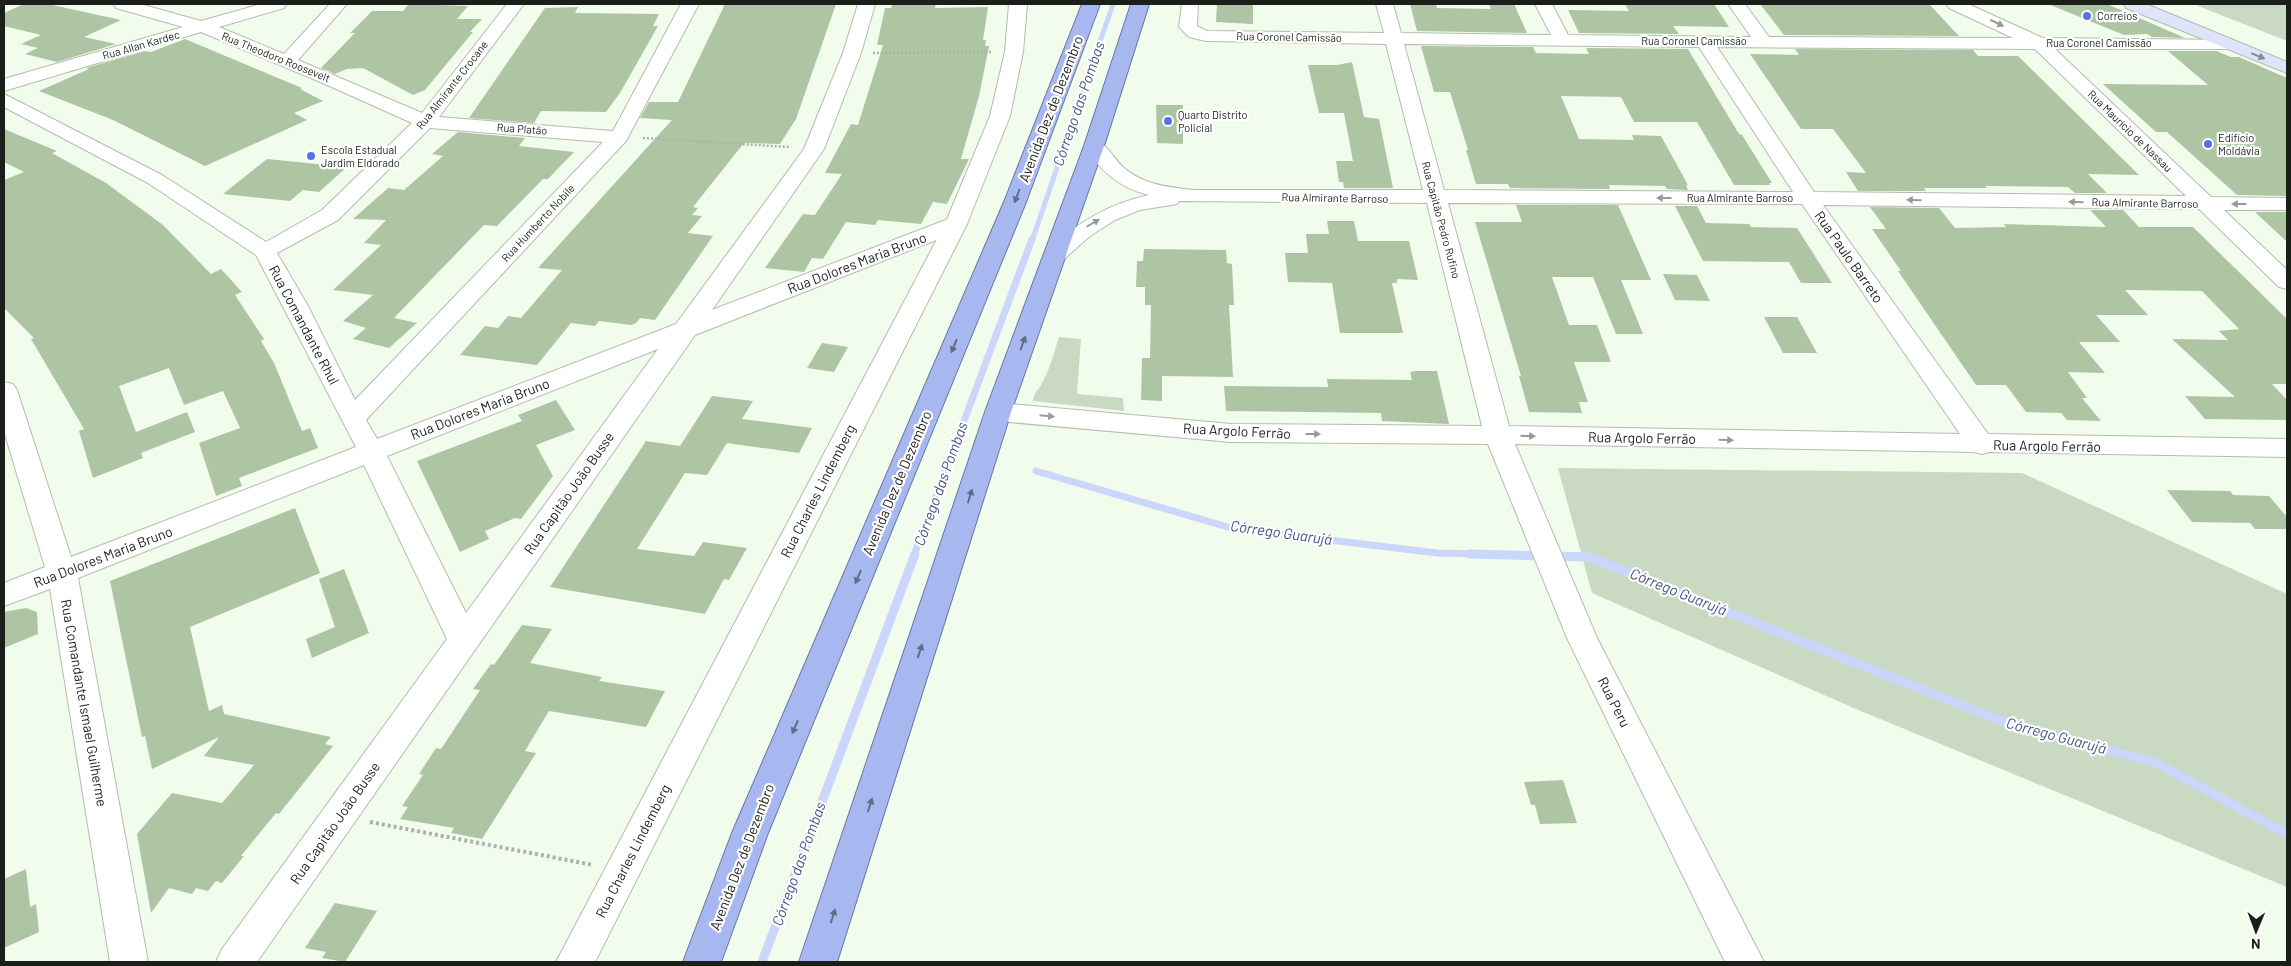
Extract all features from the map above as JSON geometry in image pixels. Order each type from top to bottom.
[{"type":"highway","name":"Avenida Dez de Dezembro","points":[[702,962],[750,833],[1015,202],[1091,4]]},
{"type":"highway","points":[[818,962],[998,412],[1094,146],[1140,4]]},
{"type":"main road","points":[[2132,4],[2287,68]]},
{"type":"main road","points":[[2185,26],[2212,18]]},
{"type":"street","name":"Rua Theodoro Roosevelt","points":[[122,4],[203,26],[425,122]]},
{"type":"street","name":"Rua Allan Kardec","points":[[4,85],[278,4]]},
{"type":"street","points":[[287,61],[339,4]]},
{"type":"street","name":"Rua Almirante Crocane","points":[[264,251],[330,215],[425,122],[516,4]]},
{"type":"street","name":"Rua Humberto Nobile","points":[[352,419],[620,137],[690,4]]},
{"type":"street","name":"Rua Capitão João Busse","points":[[235,962],[814,149],[852,53],[866,4]]},
{"type":"street","name":"Rua Charles Lindemberg","points":[[575,962],[956,224],[1000,116],[1014,52],[1018,4]]},
{"type":"street","name":"Rua Coronel Camissão","points":[[1190,4],[1188,27],[1194,33],[1206,36],[1704,42],[2227,44]]},
{"type":"street","name":"Rua Capitão Pedro Rufino","points":[[1385,4],[1498,435]]},
{"type":"street","points":[[1544,4],[1562,40]]},
{"type":"street","points":[[1737,4],[1764,42]]},
{"type":"street","name":"Rua Maurício de Nassau","points":[[1955,4],[2039,43],[2287,282]]},
{"type":"street","name":"Rua Paulo Barreto","points":[[1704,42],[1808,198],[1982,445]]},
{"type":"street","name":"Rua Comandante Rhul","points":[[4,100],[155,179],[264,251],[296,306],[352,419],[371,451],[464,642]]},
{"type":"street","name":"Rua Platão","points":[[425,122],[620,137]]},
{"type":"street","name":"Rua Almirante Barroso","points":[[1094,146],[1109,168],[1124,180],[1150,190],[1193,196]]},
{"type":"street","name":"Rua Almirante Barroso","points":[[1056,254],[1086,226],[1114,211],[1147,201],[1193,196],[1808,198],[2287,204]]},
{"type":"street","name":"Rua Dolores Maria Bruno","points":[[4,595],[956,224]]},
{"type":"street","name":"Rua Comandante Ismael Guilherme","points":[[4,390],[62,574],[129,962]]},
{"type":"street","name":"Rua Argolo Ferrão","points":[[998,412],[1231,434],[1498,435],[1982,445],[2287,448]]},
{"type":"street","name":"Rua Peru","points":[[1498,435],[1582,638],[1745,962]]},
{"type":"path","points":[[852,53],[1014,52]]},
{"type":"path","points":[[620,137],[814,149]]},
{"type":"path","points":[[339,816],[623,871]]},
{"type":"green space","points":[[2193,4],[2287,4],[2287,41]]},
{"type":"green space","points":[[1059,337],[1081,339],[1077,394],[1123,398],[1124,411],[1033,401],[1034,395],[1041,385],[1052,361]]},
{"type":"green space","points":[[1558,468],[2022,473],[2287,594],[2287,887],[1856,709],[1592,593]]},
{"type":"building","points":[[24,4],[48,4],[121,20],[84,37],[116,44],[57,62],[25,54],[38,48],[21,44],[41,35],[4,26],[4,13]]},
{"type":"building","points":[[409,4],[468,6],[457,19],[482,19],[425,90],[413,95],[363,68],[347,69],[335,74],[321,68],[355,33],[350,33],[372,11],[403,11]]},
{"type":"building","points":[[725,4],[836,4],[796,119],[780,144],[744,143],[693,207],[698,208],[692,215],[702,216],[688,233],[713,236],[655,320],[640,318],[631,325],[599,321],[595,326],[571,323],[537,365],[460,355],[485,326],[498,328],[508,316],[521,318],[562,270],[538,268],[672,120],[640,118],[649,102],[678,102]]},
{"type":"building","points":[[936,4],[935,8],[988,7],[983,40],[986,40],[985,46],[989,46],[979,96],[961,159],[969,159],[947,204],[933,202],[921,224],[878,220],[875,225],[846,222],[823,259],[812,258],[804,272],[765,268],[803,214],[815,215],[842,174],[825,173],[851,124],[858,125],[883,45],[877,45],[885,8],[891,8],[892,5]]},
{"type":"building","points":[[1217,4],[1253,4],[1253,24],[1216,22]]},
{"type":"building","points":[[1410,4],[1436,4],[1437,8],[1491,9],[1489,4],[1514,4],[1527,33],[1417,31]]},
{"type":"building","points":[[1625,4],[1714,4],[1729,27],[1673,26],[1679,34],[1579,33],[1568,10],[1629,11]]},
{"type":"building","points":[[1760,4],[1929,4],[1959,36],[1784,35]]},
{"type":"building","points":[[2048,4],[2107,4],[2185,38],[2152,37],[2147,34],[2124,35]]},
{"type":"building","points":[[578,7],[575,13],[659,14],[653,26],[658,26],[620,93],[606,112],[541,111],[534,123],[469,118],[545,8]]},
{"type":"building","points":[[185,39],[302,88],[300,89],[323,101],[294,113],[307,120],[205,166],[113,120],[39,91],[89,69],[86,68],[144,51],[151,52]]},
{"type":"building","points":[[1421,46],[1533,47],[1536,53],[1589,54],[1586,48],[1688,49],[1739,134],[1742,135],[1772,183],[1769,183],[1770,185],[1734,185],[1697,122],[1634,122],[1621,97],[1561,96],[1579,139],[1634,140],[1632,135],[1661,136],[1688,185],[1686,185],[1688,190],[1667,189],[1665,186],[1609,185],[1610,189],[1510,188],[1508,184],[1476,184],[1466,150],[1468,150],[1450,92],[1434,92]]},
{"type":"building","points":[[1795,49],[1973,50],[1978,56],[2018,56],[2139,175],[2088,174],[2107,193],[2075,193],[2068,187],[1985,186],[1987,188],[1924,188],[1926,191],[1858,191],[1846,172],[1866,173],[1833,129],[1801,129],[1750,54],[1799,55]]},
{"type":"building","points":[[2168,51],[2216,51],[2231,57],[2239,57],[2287,78],[2287,196],[2237,195],[2167,132],[2156,132],[2103,84],[2208,85]]},
{"type":"building","points":[[1352,62],[1364,117],[1379,119],[1393,188],[1344,188],[1343,182],[1339,182],[1336,161],[1353,161],[1344,113],[1319,113],[1308,65],[1337,65]]},
{"type":"building","name":"Quarto Distrito Policial","points":[[1156,105],[1183,105],[1183,144],[1157,143]]},
{"type":"building","points":[[4,129],[57,151],[52,153],[106,183],[163,225],[211,274],[221,269],[242,292],[235,295],[264,339],[261,341],[274,363],[302,431],[310,428],[318,448],[239,478],[242,486],[216,496],[199,443],[240,428],[223,391],[184,405],[169,368],[119,386],[136,432],[187,412],[195,432],[141,453],[143,458],[93,478],[79,431],[84,429],[31,339],[34,338],[4,308],[4,180],[24,172],[4,162]]},
{"type":"building","points":[[458,132],[525,138],[519,146],[574,152],[548,179],[543,179],[497,226],[484,225],[394,318],[417,323],[389,348],[353,339],[366,328],[343,321],[373,295],[333,290],[381,245],[364,243],[386,220],[353,219],[388,188],[404,190],[443,156],[432,154]]},
{"type":"building","points":[[267,159],[347,167],[319,192],[303,190],[290,201],[223,194]]},
{"type":"building","points":[[1516,205],[1618,205],[1651,280],[1621,280],[1643,334],[1616,334],[1593,277],[1552,277],[1569,325],[1597,325],[1611,362],[1574,362],[1588,402],[1579,402],[1582,413],[1529,412],[1519,376],[1521,376],[1475,222],[1522,222]]},
{"type":"building","points":[[1675,206],[1697,206],[1706,223],[1749,224],[1751,227],[1797,228],[1832,283],[1801,283],[1789,262],[1703,261]]},
{"type":"building","points":[[1870,207],[1939,208],[1955,228],[2006,227],[2004,224],[2106,227],[2090,210],[2123,210],[2139,227],[2193,227],[2287,319],[2287,384],[2272,384],[2287,400],[2287,420],[2205,419],[2185,396],[2235,397],[2172,339],[2228,340],[2219,331],[2239,329],[2202,291],[2125,290],[2148,315],[2096,315],[2120,342],[2079,342],[2105,373],[2068,372],[2087,398],[2082,398],[2101,421],[2067,420],[2061,413],[2026,412],[2006,385],[1976,385],[1898,271],[1901,271],[1872,229],[1886,229]]},
{"type":"building","points":[[2255,212],[2287,212],[2287,242]]},
{"type":"building","points":[[1327,221],[1354,221],[1358,241],[1409,241],[1418,280],[1397,279],[1397,283],[1392,283],[1403,333],[1340,333],[1332,283],[1288,282],[1285,253],[1308,253],[1306,234],[1329,234]]},
{"type":"building","points":[[1144,249],[1226,250],[1227,263],[1232,264],[1234,305],[1229,305],[1233,377],[1162,376],[1162,401],[1141,400],[1142,358],[1150,358],[1151,305],[1145,305],[1145,287],[1136,287],[1137,261],[1143,261]]},
{"type":"building","points":[[1663,274],[1697,275],[1710,301],[1675,300]]},
{"type":"building","points":[[1764,317],[1797,317],[1817,353],[1783,353]]},
{"type":"building","points":[[822,343],[848,347],[834,372],[807,368]]},
{"type":"building","points":[[1437,371],[1449,424],[1382,421],[1381,413],[1226,411],[1224,386],[1328,387],[1327,379],[1412,380],[1410,372]]},
{"type":"building","points":[[712,396],[753,401],[742,419],[812,428],[799,453],[727,443],[707,475],[685,473],[637,549],[694,556],[703,542],[747,548],[729,580],[724,579],[705,614],[550,587],[646,441],[680,446]]},
{"type":"building","points":[[556,400],[575,430],[536,445],[553,476],[521,519],[515,518],[485,531],[489,539],[460,552],[417,461],[522,421],[518,415]]},
{"type":"building","points":[[2167,490],[2230,491],[2233,495],[2269,496],[2287,517],[2287,529],[2255,529],[2250,523],[2192,522]]},
{"type":"building","points":[[295,508],[320,573],[190,627],[209,711],[222,705],[224,714],[331,737],[325,744],[333,746],[279,814],[276,813],[241,856],[244,856],[222,883],[216,881],[208,891],[196,888],[192,894],[169,888],[151,913],[137,834],[172,793],[222,803],[254,765],[204,756],[219,737],[152,769],[145,736],[142,737],[110,581]]},
{"type":"building","points":[[344,569],[369,633],[312,658],[306,639],[335,627],[319,579]]},
{"type":"building","points":[[26,608],[37,612],[38,634],[4,648],[4,612]]},
{"type":"building","points":[[522,625],[552,629],[530,663],[602,677],[599,681],[665,691],[646,727],[549,711],[525,751],[536,753],[482,839],[451,833],[454,828],[400,819],[408,807],[402,806],[423,775],[419,774],[436,748],[441,749],[480,690],[473,689],[491,664],[494,665]]},
{"type":"building","points":[[1563,780],[1577,823],[1540,824],[1535,805],[1531,805],[1524,782]]},
{"type":"building","points":[[26,869],[30,907],[36,904],[39,932],[4,948],[4,879]]},
{"type":"building","points":[[335,903],[377,911],[345,962],[322,958],[326,952],[305,948]]},
{"type":"waterway","name":"Córrego das Pombas","points":[[1032,241],[1113,4]]},
{"type":"waterway","name":"Córrego das Pombas","points":[[914,555],[1032,239]]},
{"type":"waterway","name":"Córrego Guarujá","points":[[1036,471],[1231,528],[1437,553],[1516,555]]},
{"type":"waterway","name":"Córrego das Pombas","points":[[762,962],[915,554]]},
{"type":"waterway","name":"Córrego Guarujá","points":[[1469,554],[1589,557],[2019,728],[2155,762],[2287,834]]},
{"type":"place","name":"Correios","points":[[2087,16]]},
{"type":"place","name":"Quarto Distrito Policial","points":[[1168,121]]},
{"type":"place","name":"Edifício Moldávia","points":[[2208,144]]},
{"type":"place","name":"Escola Estadual Jardim Eldorado","points":[[311,156]]}]
